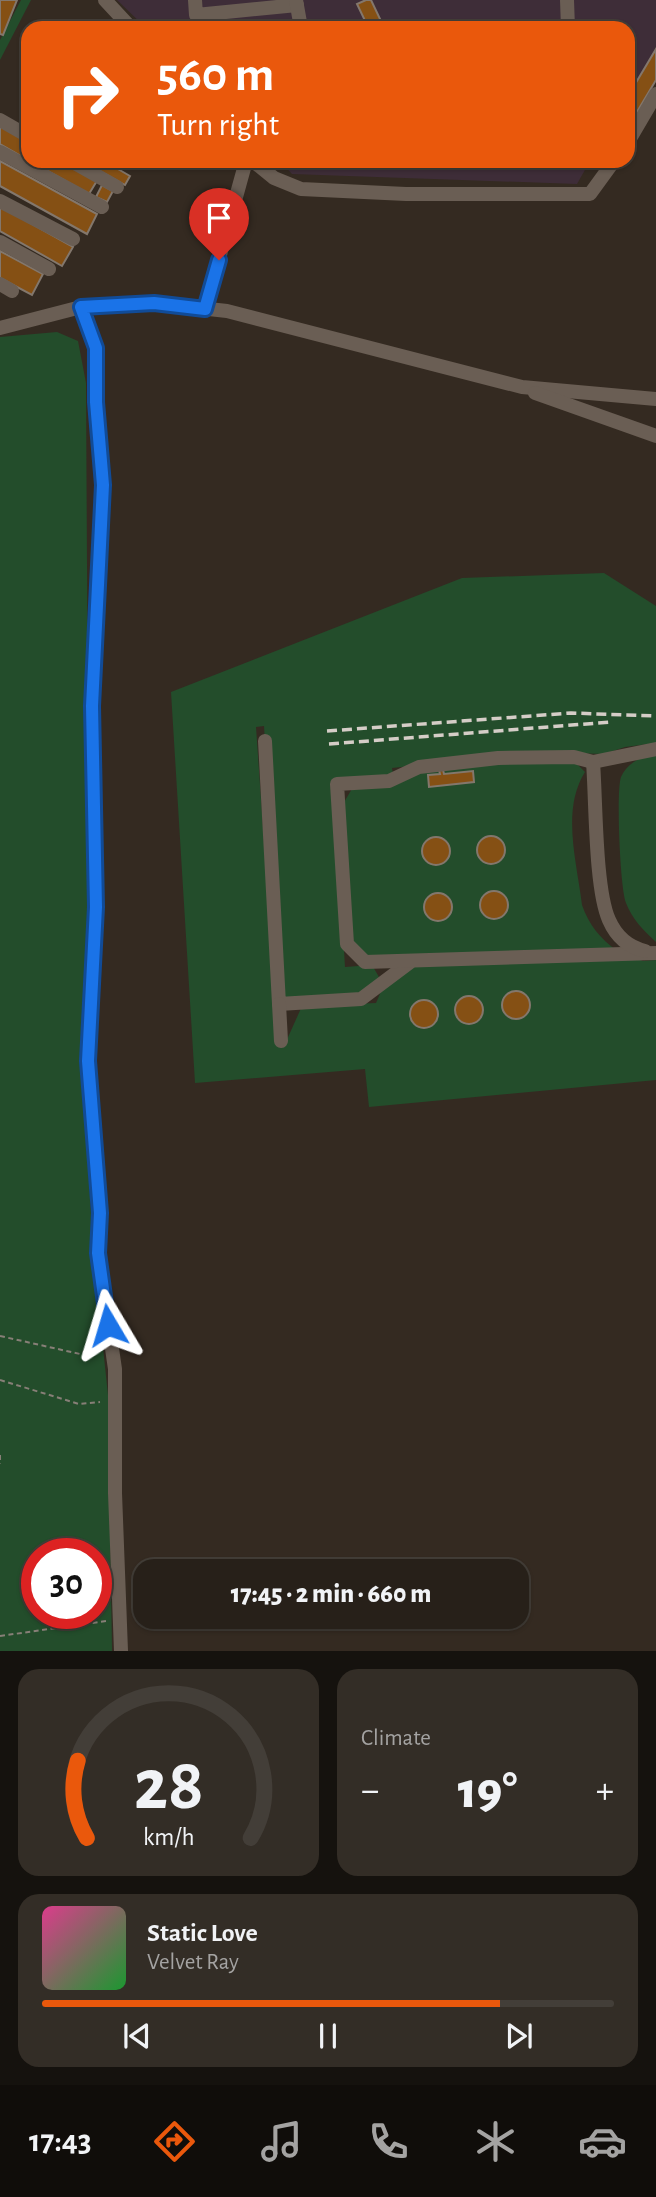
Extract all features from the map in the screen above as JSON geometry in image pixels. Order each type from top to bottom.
[{"type":"street","points":[[105,0],[124,21]]},
{"type":"street","points":[[195,0],[196,15],[296,3],[299,21]]},
{"type":"street","points":[[568,0],[568,21]]},
{"type":"street","points":[[635,130],[656,94]]},
{"type":"street","points":[[0,120],[21,132]]},
{"type":"street","points":[[0,152],[21,163]]},
{"type":"street","points":[[30,168],[96,204],[101,178]]},
{"type":"street","points":[[83,168],[117,187]]},
{"type":"street","points":[[205,309],[244,168]]},
{"type":"street","points":[[262,168],[274,178],[302,189],[407,194],[590,194],[609,168]]},
{"type":"street","points":[[0,201],[73,239]]},
{"type":"street","points":[[0,242],[50,269]]},
{"type":"street","points":[[0,328],[81,307],[154,303],[228,311],[522,387],[656,436]]},
{"type":"street","points":[[81,307],[96,348],[96,402],[103,485],[92,706],[96,907],[88,1061],[100,1213],[98,1253],[115,1369],[121,1651]]},
{"type":"street","points":[[522,387],[656,398]]},
{"type":"street","points":[[265,741],[281,1041]]},
{"type":"street","points":[[653,953],[365,962],[347,944],[337,785],[389,781],[419,767],[498,758],[575,757],[593,762],[656,749]]},
{"type":"street","points":[[593,762],[604,905],[619,937],[634,948],[653,953]]},
{"type":"street","points":[[373,962],[383,980]]},
{"type":"street","points":[[279,1004],[361,999],[410,962]]},
{"type":"path","points":[[0,1336],[80,1354],[110,1338]]},
{"type":"path","points":[[0,1380],[79,1404],[115,1401]]},
{"type":"path","points":[[0,1455],[0,1464]]},
{"type":"path","points":[[0,1636],[84,1626],[119,1618]]},
{"type":"shaded area","points":[[117,0],[656,0],[656,49],[635,84],[635,21],[139,21]]},
{"type":"shaded area","points":[[286,168],[586,168],[577,184],[292,174]]},
{"type":"green space","points":[[21,0],[31,0],[0,60],[0,40]]},
{"type":"green space","points":[[57,332],[78,341],[86,383],[89,926],[82,1066],[94,1262],[108,1395],[110,1538],[21,1538],[21,1629],[112,1629],[112,1651],[0,1651],[0,337]]},
{"type":"green space","points":[[604,573],[656,606],[656,743],[625,747],[604,754],[541,752],[392,768],[393,775],[334,781],[345,967],[372,965],[379,977],[361,995],[281,1000],[264,726],[256,727],[278,1044],[285,1044],[302,1006],[376,1003],[382,989],[411,965],[631,957],[643,961],[656,960],[656,1080],[369,1107],[365,1069],[195,1083],[171,692],[462,578]],"holes":[[[520,992],[528,998],[529,1010],[522,1017],[513,1018],[503,1010],[503,1000],[510,993]],[[470,996],[480,1003],[482,1012],[477,1021],[468,1024],[459,1019],[455,1008],[460,999]],[[425,1001],[435,1007],[437,1016],[432,1025],[423,1028],[414,1023],[411,1012],[416,1003]]]},
{"type":"green space","points":[[656,753],[656,942],[635,919],[626,903],[620,860],[619,819],[621,777],[636,761]]},
{"type":"green space","points":[[499,763],[577,764],[585,772],[578,787],[572,819],[582,905],[596,931],[617,951],[372,960],[350,941],[343,804],[353,787],[424,770]],"holes":[[[439,770],[444,774],[473,771],[474,782],[429,786],[428,775],[440,774]],[[487,837],[497,838],[505,847],[503,857],[495,863],[485,862],[478,853],[480,843]],[[432,838],[442,839],[449,848],[448,858],[440,864],[430,863],[423,854],[424,844]],[[492,891],[502,894],[507,905],[504,914],[495,918],[484,914],[480,905],[484,896]],[[434,894],[446,896],[451,905],[450,914],[442,920],[430,918],[425,910],[426,900]]]},
{"type":"building","points":[[0,0],[17,0],[3,35],[0,34]]},
{"type":"building","points":[[371,0],[381,21],[365,21],[357,4]]},
{"type":"building","points":[[656,49],[656,80],[635,115],[635,84]]},
{"type":"building","points":[[0,124],[21,135],[21,156],[0,144]]},
{"type":"building","points":[[0,161],[97,214],[87,234],[0,186]]},
{"type":"building","points":[[43,168],[79,168],[98,179],[89,194]]},
{"type":"building","points":[[95,168],[116,168],[130,176],[125,185]]},
{"type":"building","points":[[102,185],[113,191],[107,202],[96,197]]},
{"type":"building","points":[[0,206],[73,247],[62,266],[0,231]]},
{"type":"building","points":[[0,251],[43,274],[32,295],[0,278]]},
{"type":"building","points":[[439,770],[443,770],[444,774],[473,771],[474,782],[429,787],[428,775],[440,774]]},
{"type":"building","points":[[491,836],[501,840],[505,850],[501,860],[491,864],[481,860],[477,850],[481,840]]},
{"type":"building","points":[[436,837],[446,841],[450,851],[446,861],[436,865],[426,861],[422,851],[426,841]]},
{"type":"building","points":[[494,891],[504,895],[508,905],[504,915],[494,919],[484,915],[480,905],[484,895]]},
{"type":"building","points":[[438,893],[448,897],[452,907],[448,917],[438,921],[428,917],[424,907],[428,897]]},
{"type":"building","points":[[516,991],[526,995],[530,1005],[526,1015],[516,1019],[506,1015],[502,1005],[506,995]]},
{"type":"building","points":[[469,996],[479,1000],[483,1010],[479,1020],[469,1024],[459,1020],[455,1010],[459,1000]]},
{"type":"building","points":[[424,1000],[434,1004],[438,1014],[434,1024],[424,1028],[414,1024],[410,1014],[414,1004]]},
{"type":"railway","points":[[327,731],[571,713],[656,716]]},
{"type":"railway","points":[[329,744],[611,722]]},
{"type":"route","points":[[108,1325],[98,1253],[100,1213],[93,1156],[88,1061],[96,907],[92,706],[103,485],[96,402],[96,348],[81,307],[154,303],[205,309],[219,260]]}]
